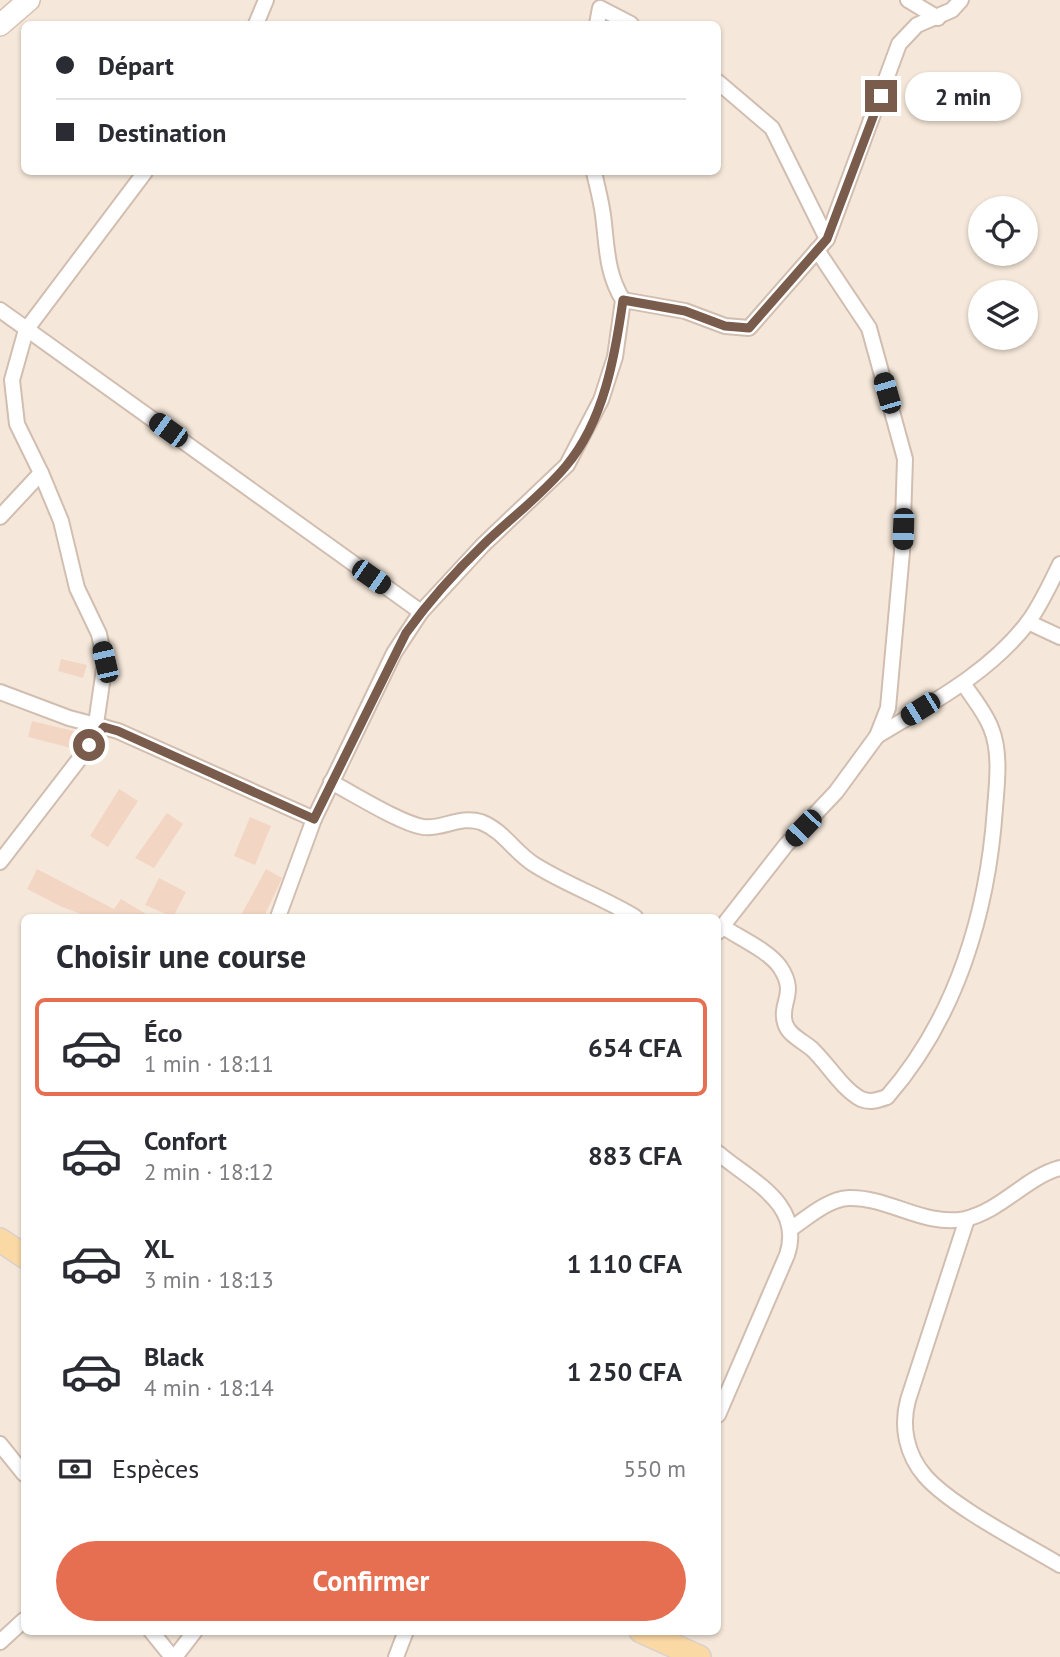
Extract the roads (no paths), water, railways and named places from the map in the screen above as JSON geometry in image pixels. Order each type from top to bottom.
[{"type":"main road","points":[[0,25],[29,0]]},
{"type":"main road","points":[[0,1240],[21,1254]]},
{"type":"main road","points":[[650,1635],[699,1657]]},
{"type":"street","points":[[257,21],[266,0]]},
{"type":"street","points":[[908,0],[938,18]]},
{"type":"street","points":[[623,300],[685,311],[725,326],[749,328],[822,245],[899,44],[917,25],[953,10],[961,0]]},
{"type":"street","points":[[600,4],[626,21]]},
{"type":"street","points":[[721,85],[772,128],[822,245],[869,328],[905,459],[902,552],[888,708],[877,736],[836,792],[786,845],[721,928]]},
{"type":"street","points":[[0,862],[100,725],[105,662],[99,634],[77,587],[61,521],[17,424],[12,380],[26,330],[143,175]]},
{"type":"street","points":[[279,914],[314,819],[394,653],[421,612],[482,545],[567,465],[601,400],[615,357],[623,300],[614,286],[604,244],[603,215],[595,175]]},
{"type":"street","points":[[0,310],[421,612]]},
{"type":"street","points":[[0,517],[41,473]]},
{"type":"street","points":[[877,736],[963,683],[994,657],[1028,622],[1060,564]]},
{"type":"street","points":[[1028,622],[1060,637]]},
{"type":"street","points":[[721,930],[777,963],[787,978],[790,995],[784,1017],[785,1026],[792,1034],[808,1045],[862,1100],[876,1101],[887,1097],[936,1027],[953,990],[982,909],[991,864],[997,778],[996,751],[991,728],[963,683]]},
{"type":"street","points":[[0,692],[69,718],[100,725],[314,819]]},
{"type":"street","points":[[331,782],[421,827],[461,820],[480,822],[503,835],[531,863],[567,884],[604,899],[630,914]]},
{"type":"street","points":[[721,1155],[773,1196],[785,1209],[792,1228],[787,1255],[721,1408]]},
{"type":"street","points":[[792,1228],[832,1202],[849,1198],[940,1221],[967,1219],[988,1209],[1045,1172],[1060,1168]]},
{"type":"street","points":[[967,1219],[908,1400],[904,1416],[905,1434],[925,1476],[965,1507],[1060,1565]]},
{"type":"street","points":[[0,1444],[21,1470]]},
{"type":"street","points":[[0,1642],[21,1623]]},
{"type":"street","points":[[154,1635],[173,1657],[192,1635]]},
{"type":"street","points":[[399,1655],[404,1635]]}]
